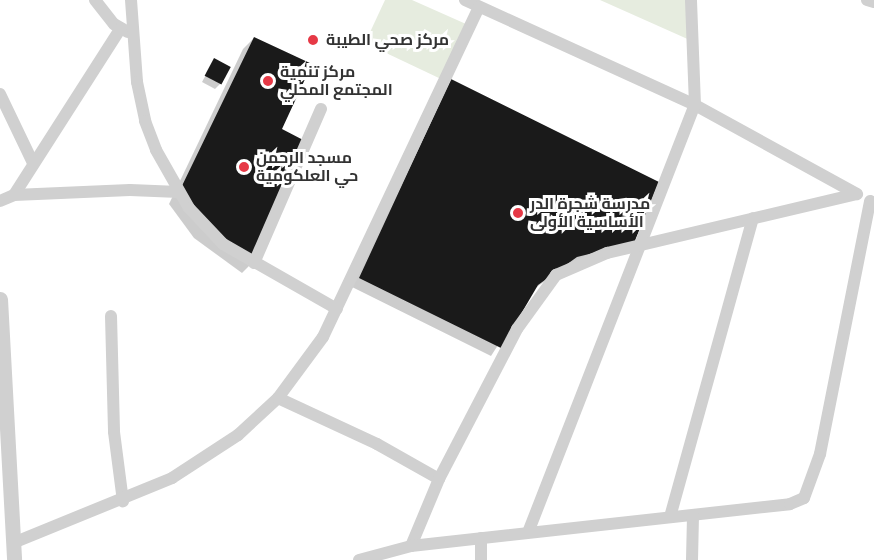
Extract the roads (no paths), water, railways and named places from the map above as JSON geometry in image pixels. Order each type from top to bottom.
[{"type":"street","points":[[95,0],[121,28],[132,35]]},
{"type":"street","points":[[131,0],[132,35],[145,121],[179,192],[205,227],[254,263],[337,309]]},
{"type":"street","points":[[359,560],[387,556],[411,546],[529,530],[790,504],[804,498],[810,489],[872,202],[695,105],[465,0]]},
{"type":"street","points":[[529,530],[637,245],[695,105],[691,0]]},
{"type":"street","points":[[867,0],[874,2]]},
{"type":"street","points":[[13,543],[123,501],[204,459],[278,398],[314,351],[337,309],[479,7]]},
{"type":"street","points":[[14,195],[121,28]]},
{"type":"street","points":[[0,94],[33,163]]},
{"type":"street","points":[[254,263],[321,109]]},
{"type":"street","points":[[0,201],[14,195],[130,190],[179,192]]},
{"type":"street","points":[[411,546],[438,479],[517,329],[544,288],[568,266],[637,245],[856,194]]},
{"type":"street","points":[[670,517],[753,218]]},
{"type":"street","points":[[0,299],[4,455],[14,560]]},
{"type":"street","points":[[111,316],[114,432],[123,501]]},
{"type":"street","points":[[278,398],[377,444],[438,479]]},
{"type":"street","points":[[692,560],[693,515]]},
{"type":"street","points":[[481,538],[481,560]]},
{"type":"place","name":"مركز صحي الطيبة","points":[[313,40]]},
{"type":"place","name":"مركز تنمية المجتمع المحلي","points":[[268,81]]},
{"type":"place","name":"مسجد الرحمن حي العلكومية","points":[[244,167]]},
{"type":"place","name":"مدرسة شجرة الدر الأساسية الأولى","points":[[518,213]]}]
